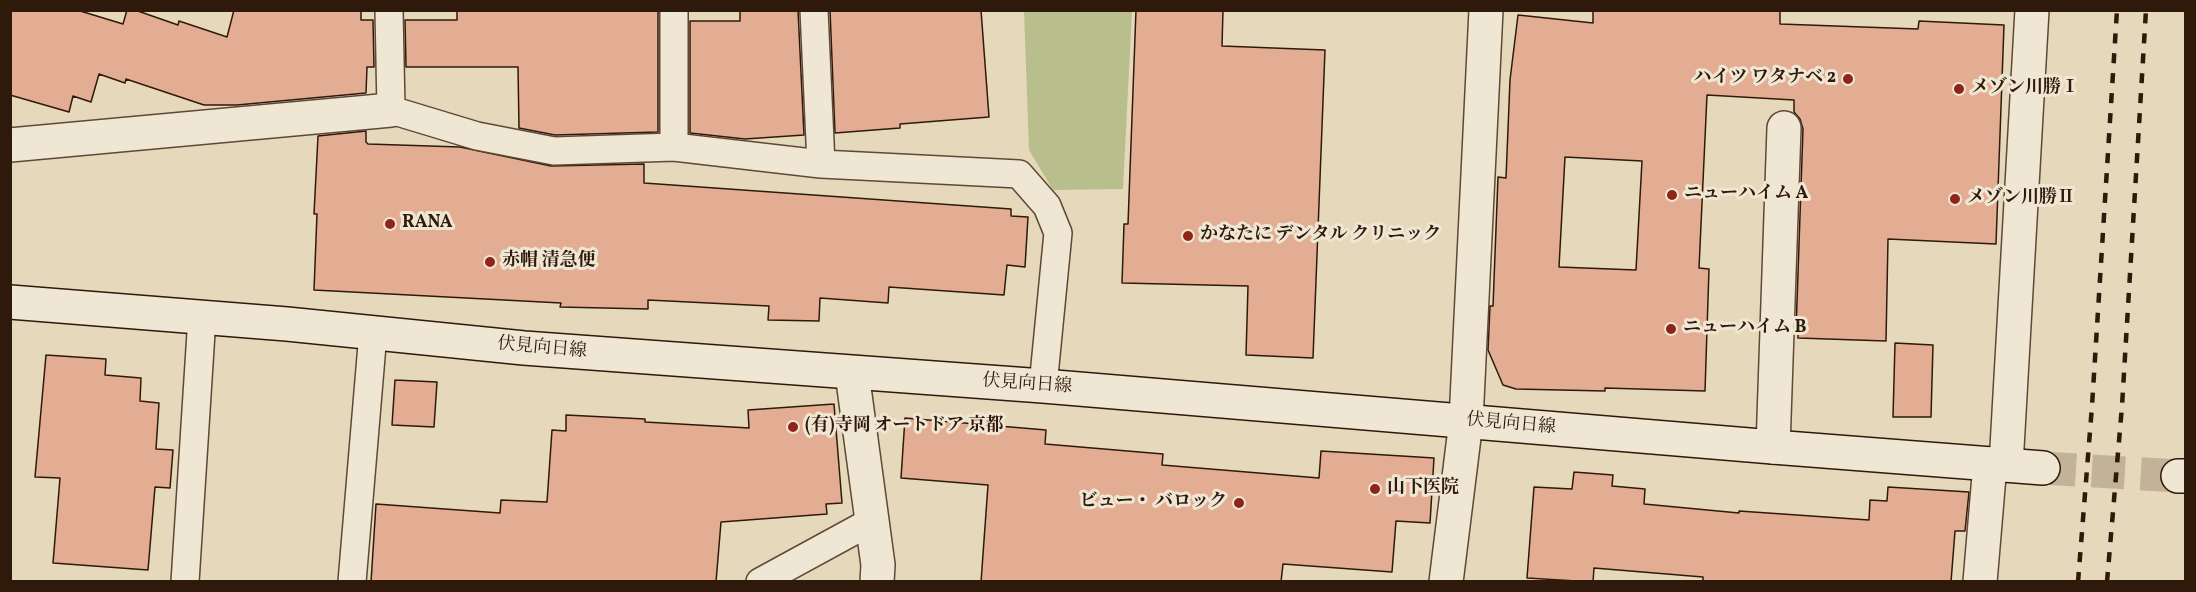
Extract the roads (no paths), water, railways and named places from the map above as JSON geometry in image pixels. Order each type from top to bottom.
[{"type":"street","points":[[1446,582],[1466,422],[1486,10]]},
{"type":"street","points":[[1980,582],[1998,464],[2032,10]]},
{"type":"street","points":[[10,145],[391,110]]},
{"type":"street","points":[[1773,447],[1784,128]]},
{"type":"street","name":"伏見向日線","points":[[10,302],[202,316],[524,348],[1043,386],[2043,468]]},
{"type":"street","points":[[852,373],[878,565],[877,582]]},
{"type":"lane","points":[[389,10],[391,110],[477,136],[554,151],[674,147],[821,164],[1019,174],[1047,206],[1058,233],[1043,386]]},
{"type":"lane","points":[[674,10],[674,147]]},
{"type":"lane","points":[[814,10],[821,164]]},
{"type":"lane","points":[[185,582],[202,316]]},
{"type":"lane","points":[[352,582],[373,333]]},
{"type":"lane","points":[[760,582],[872,521]]},
{"type":"tunnel","points":[[2043,468],[2178,476]]},
{"type":"railway","points":[[2078,582],[2092,406],[2117,10]]},
{"type":"railway","points":[[2107,582],[2122,406],[2146,10]]},
{"type":"place","name":"ハイツ ワタナベ 2","points":[[1848,79]]},
{"type":"place","name":"メゾン川勝Ⅰ","points":[[1959,89]]},
{"type":"place","name":"ニューハイム A","points":[[1672,195]]},
{"type":"place","name":"メゾン川勝Ⅱ","points":[[1955,199]]},
{"type":"place","name":"RANA","points":[[390,224]]},
{"type":"place","name":"かなたに デンタル クリニック","points":[[1188,236]]},
{"type":"place","name":"赤帽 清急便","points":[[490,262]]},
{"type":"place","name":"ニューハイム B","points":[[1671,329]]},
{"type":"place","name":"(有)寺岡 オートドア 京都","points":[[793,427]]},
{"type":"place","name":"山下医院","points":[[1375,489]]},
{"type":"place","name":"ビュー・ バロック","points":[[1239,503]]}]
